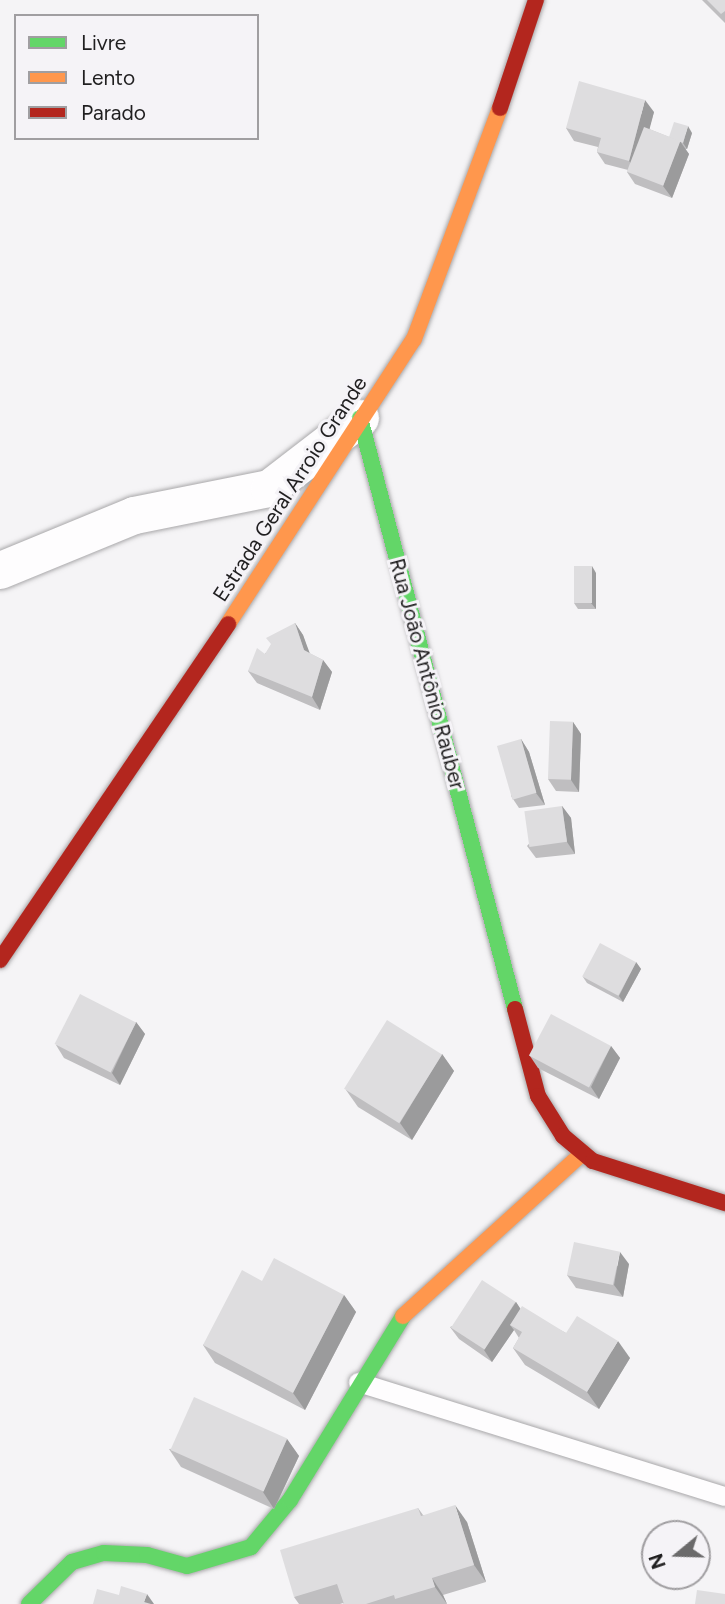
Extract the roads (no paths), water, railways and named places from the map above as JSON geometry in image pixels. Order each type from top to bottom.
[{"type":"street","name":"Estrada Geral Arroio Grande","points":[[0,960],[276,552],[360,418],[414,339],[493,131],[536,0]]},
{"type":"street","points":[[0,570],[134,514],[269,488],[360,418]]},
{"type":"street","name":"Rua João Antônio Rauber","points":[[360,418],[538,1096],[563,1136],[593,1161],[725,1203]]},
{"type":"street","points":[[29,1604],[72,1562],[104,1553],[147,1555],[187,1566],[251,1547],[290,1500],[390,1331],[417,1299],[583,1153]]},
{"type":"lane","points":[[358,1382],[725,1496]]}]
